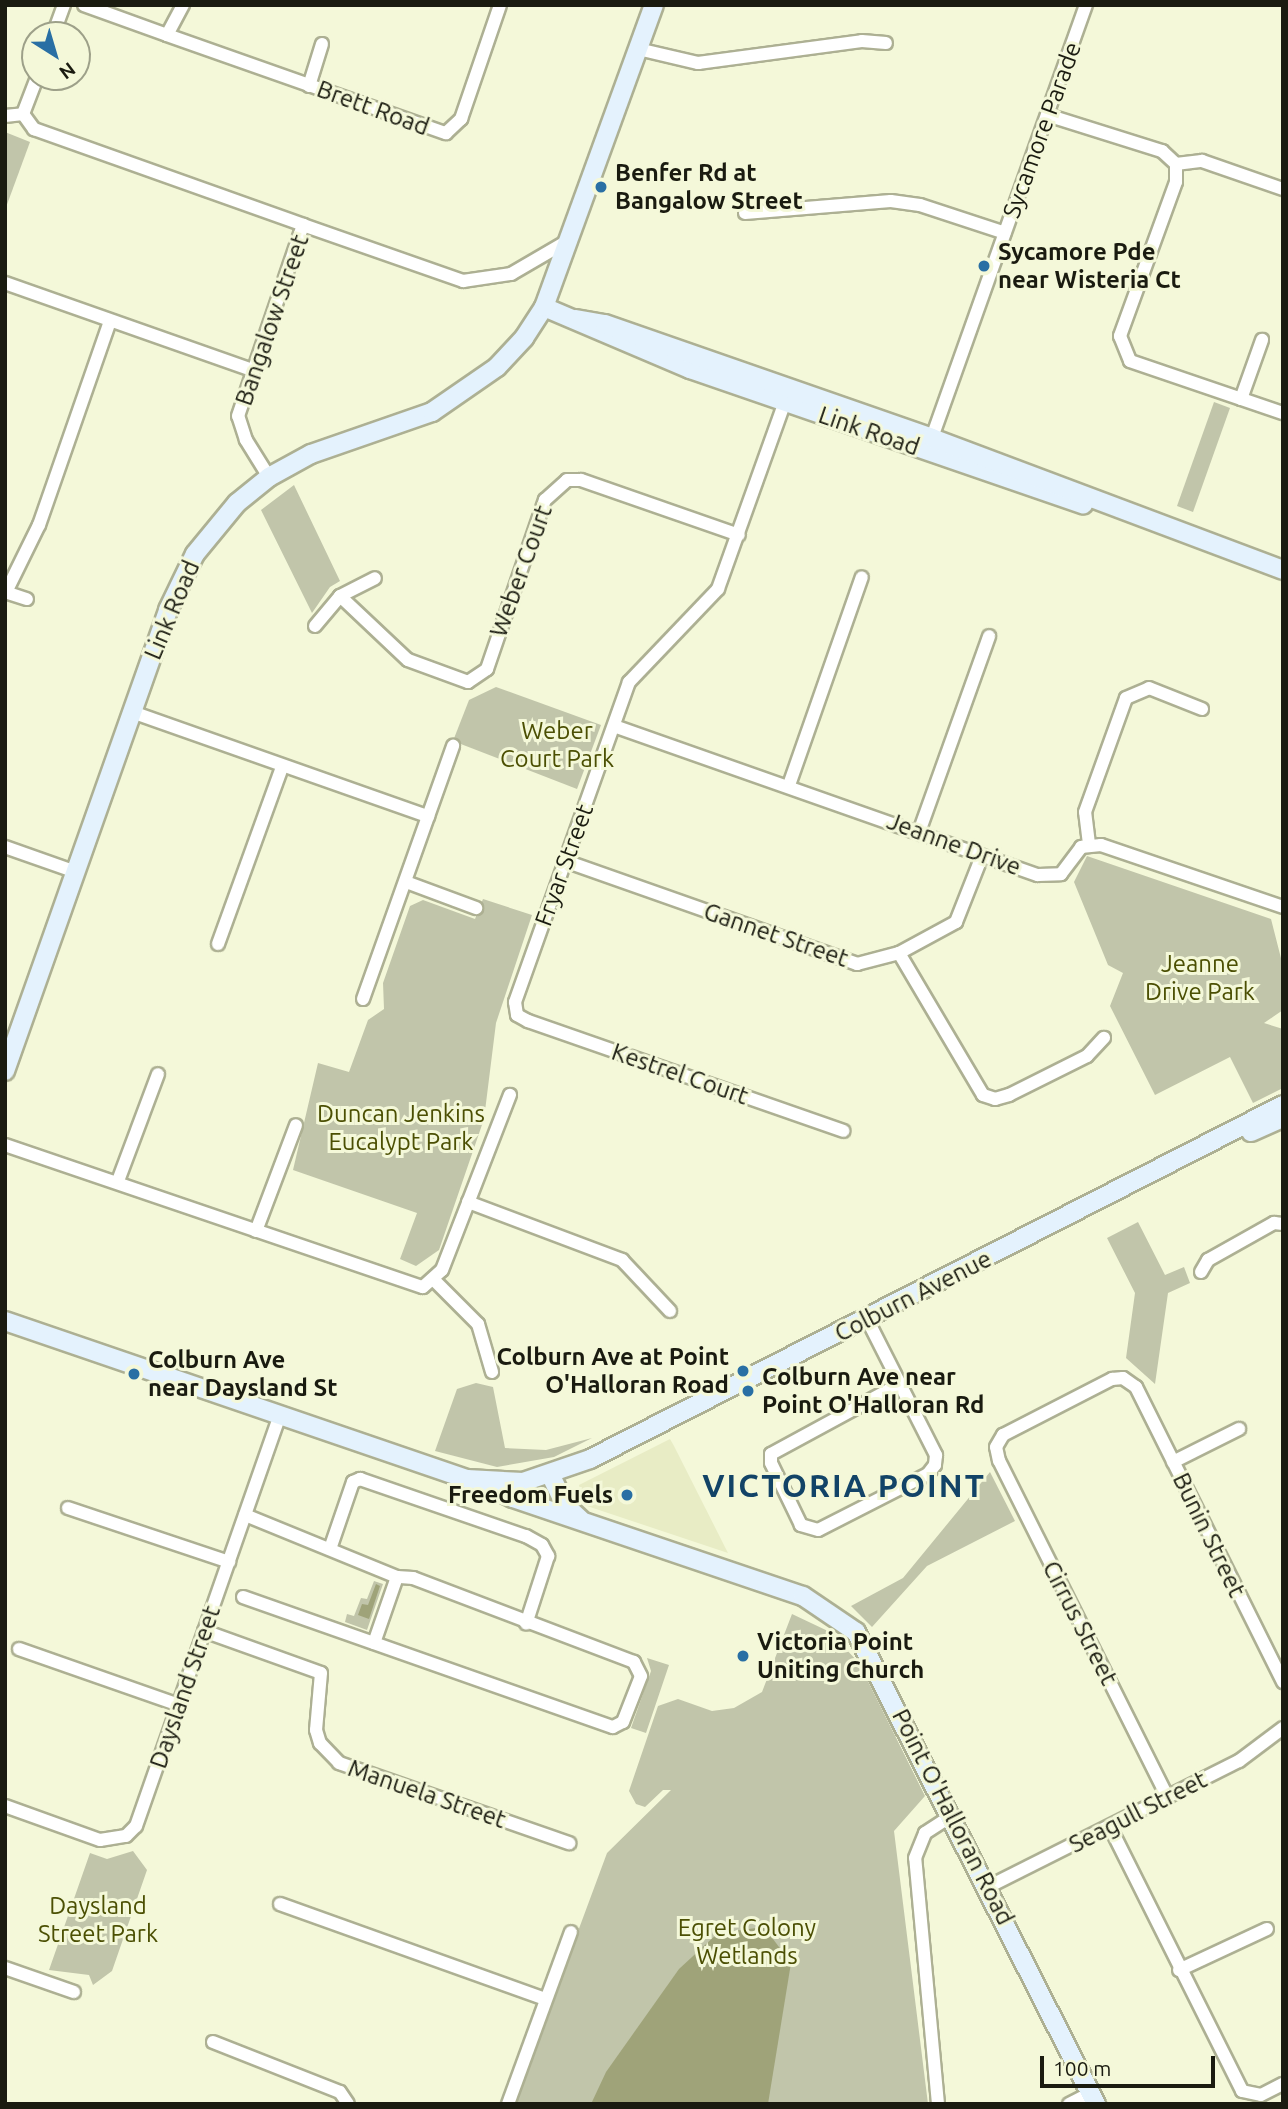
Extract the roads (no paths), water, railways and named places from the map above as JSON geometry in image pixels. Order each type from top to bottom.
[{"type":"street","name":"Brett Road","points":[[85,5],[446,133],[461,119],[500,5]]},
{"type":"street","points":[[167,35],[183,5]]},
{"type":"street","points":[[544,307],[654,5]]},
{"type":"street","name":"Sycamore Parade","points":[[929,445],[1086,5]]},
{"type":"street","points":[[638,48],[698,63],[862,41],[886,43]]},
{"type":"street","points":[[309,86],[322,44]]},
{"type":"street","points":[[23,114],[32,91]]},
{"type":"street","points":[[5,116],[23,114]]},
{"type":"street","points":[[23,114],[34,129],[303,225]]},
{"type":"street","points":[[1047,115],[1162,151],[1176,164],[1176,182],[1120,336],[1122,350],[1130,360],[1283,413]]},
{"type":"street","points":[[1176,164],[1202,161],[1283,189]]},
{"type":"street","points":[[745,213],[891,201],[920,205],[1005,233]]},
{"type":"street","name":"Bangalow Street","points":[[269,477],[246,440],[238,416],[303,225],[463,281],[511,274],[566,242]]},
{"type":"street","points":[[5,283],[252,370]]},
{"type":"street","name":"Link Road","points":[[5,1071],[168,610],[195,554],[237,503],[269,477],[311,454],[400,426],[462,394],[524,338],[544,307],[576,320],[604,336],[1151,517],[1168,528],[1283,570]]},
{"type":"street","points":[[27,599],[6,592],[39,525],[110,321]]},
{"type":"street","points":[[1241,399],[1262,340]]},
{"type":"street","name":"Fryar Street","points":[[517,1015],[515,1002],[629,682],[718,589],[787,395]]},
{"type":"street","name":"Weber Court","points":[[340,596],[408,660],[468,681],[487,669],[545,500],[567,480],[581,480],[739,535]]},
{"type":"street","points":[[789,785],[863,577]]},
{"type":"street","points":[[315,626],[340,596],[375,578]]},
{"type":"street","points":[[919,831],[989,636]]},
{"type":"street","points":[[1202,709],[1149,688],[1126,698],[1085,813],[1089,844],[1283,907]]},
{"type":"street","points":[[132,712],[282,767],[428,816]]},
{"type":"street","name":"Jeanne Drive","points":[[614,726],[789,785],[982,856],[1051,876],[1061,874],[1076,853],[1089,844]]},
{"type":"street","points":[[363,999],[453,746]]},
{"type":"street","points":[[218,944],[282,767]]},
{"type":"street","points":[[5,847],[76,872]]},
{"type":"street","name":"Gannet Street","points":[[565,860],[857,964],[899,953],[956,922],[982,856]]},
{"type":"street","points":[[406,882],[476,908]]},
{"type":"street","points":[[899,953],[983,1095],[995,1099],[1009,1095],[1087,1056],[1104,1038]]},
{"type":"street","name":"Kestrel Court","points":[[517,1015],[843,1130]]},
{"type":"street","points":[[118,1181],[158,1074]]},
{"type":"street","points":[[435,1281],[510,1095]]},
{"type":"street","name":"Colburn Avenue","points":[[5,1321],[482,1482],[523,1482],[551,1476],[867,1319],[1283,1105]]},
{"type":"street","name":"Colburn Avenue","points":[[1185,1157],[1283,1118]]},
{"type":"street","points":[[256,1231],[296,1125]]},
{"type":"street","points":[[5,1145],[118,1181],[413,1286],[435,1281]]},
{"type":"street","points":[[468,1202],[622,1260],[670,1311]]},
{"type":"street","points":[[1200,1272],[1208,1260],[1274,1223],[1283,1224]]},
{"type":"street","points":[[435,1281],[478,1325],[492,1372]]},
{"type":"street","points":[[867,1319],[900,1384],[936,1455],[934,1465],[928,1474],[818,1530],[802,1525],[771,1463],[771,1454],[900,1384]]},
{"type":"street","name":"Cirrus Street","points":[[1136,1387],[1123,1378],[1112,1379],[1003,1435],[996,1447],[1003,1470],[1168,1798]]},
{"type":"street","name":"Bunin Street","points":[[1136,1387],[1283,1682]]},
{"type":"street","name":"Daysland Street","points":[[5,1806],[100,1840],[125,1836],[136,1826],[280,1415]]},
{"type":"street","points":[[1173,1462],[1238,1429]]},
{"type":"street","points":[[551,1476],[565,1506],[580,1519]]},
{"type":"street","points":[[330,1549],[353,1482],[360,1479],[526,1536],[542,1545],[548,1556],[526,1624]]},
{"type":"street","name":"Point O'Halloran Road","points":[[482,1482],[513,1498],[803,1596],[842,1620],[869,1651],[1094,2098]]},
{"type":"street","points":[[68,1508],[229,1562]]},
{"type":"street","points":[[243,1597],[618,1727],[641,1676],[634,1662],[526,1624],[413,1578],[397,1577],[245,1515]]},
{"type":"street","points":[[374,1643],[397,1577]]},
{"type":"street","name":"Manuela Street","points":[[204,1631],[321,1673],[316,1730],[320,1743],[340,1763],[569,1843]]},
{"type":"street","points":[[19,1649],[179,1705]]},
{"type":"street","name":"Seagull Street","points":[[988,1887],[1239,1761],[1283,1728]]},
{"type":"street","points":[[938,2104],[915,1858],[925,1833],[953,1815]]},
{"type":"street","points":[[1110,1827],[1179,1970],[1242,2091],[1251,2096],[1283,2084]]},
{"type":"street","points":[[280,1904],[546,1999]]},
{"type":"street","points":[[1179,1970],[1267,1929]]},
{"type":"street","points":[[508,2104],[571,1932]]},
{"type":"street","points":[[5,1968],[74,1992]]},
{"type":"street","points":[[213,2042],[340,2091],[348,2104]]},
{"type":"street","points":[[1069,2104],[1094,2098]]},
{"type":"place","name":"Benfer Rd at Bangalow Street","points":[[601,187]]},
{"type":"place","name":"Sycamore Pde near Wisteria Ct","points":[[984,266]]},
{"type":"place","name":"Colburn Ave at Point O'Halloran Road","points":[[743,1371]]},
{"type":"place","name":"Colburn Ave near Daysland St","points":[[134,1374]]},
{"type":"place","name":"Colburn Ave near Point O'Halloran Rd","points":[[748,1391]]},
{"type":"place","name":"Freedom Fuels","points":[[627,1495]]},
{"type":"place","name":"Victoria Point Uniting Church","points":[[743,1656]]},
{"type":"district","name":"VICTORIA POINT","points":[[844,1485]]},
{"type":"park label","name":"Weber Court Park","points":[[557,745]]},
{"type":"park label","name":"Jeanne Drive Park","points":[[1200,978]]},
{"type":"park label","name":"Duncan Jenkins Eucalypt Park","points":[[401,1128]]},
{"type":"park label","name":"Daysland Street Park","points":[[98,1920]]},
{"type":"park label","name":"Egret Colony Wetlands","points":[[747,1942]]}]
